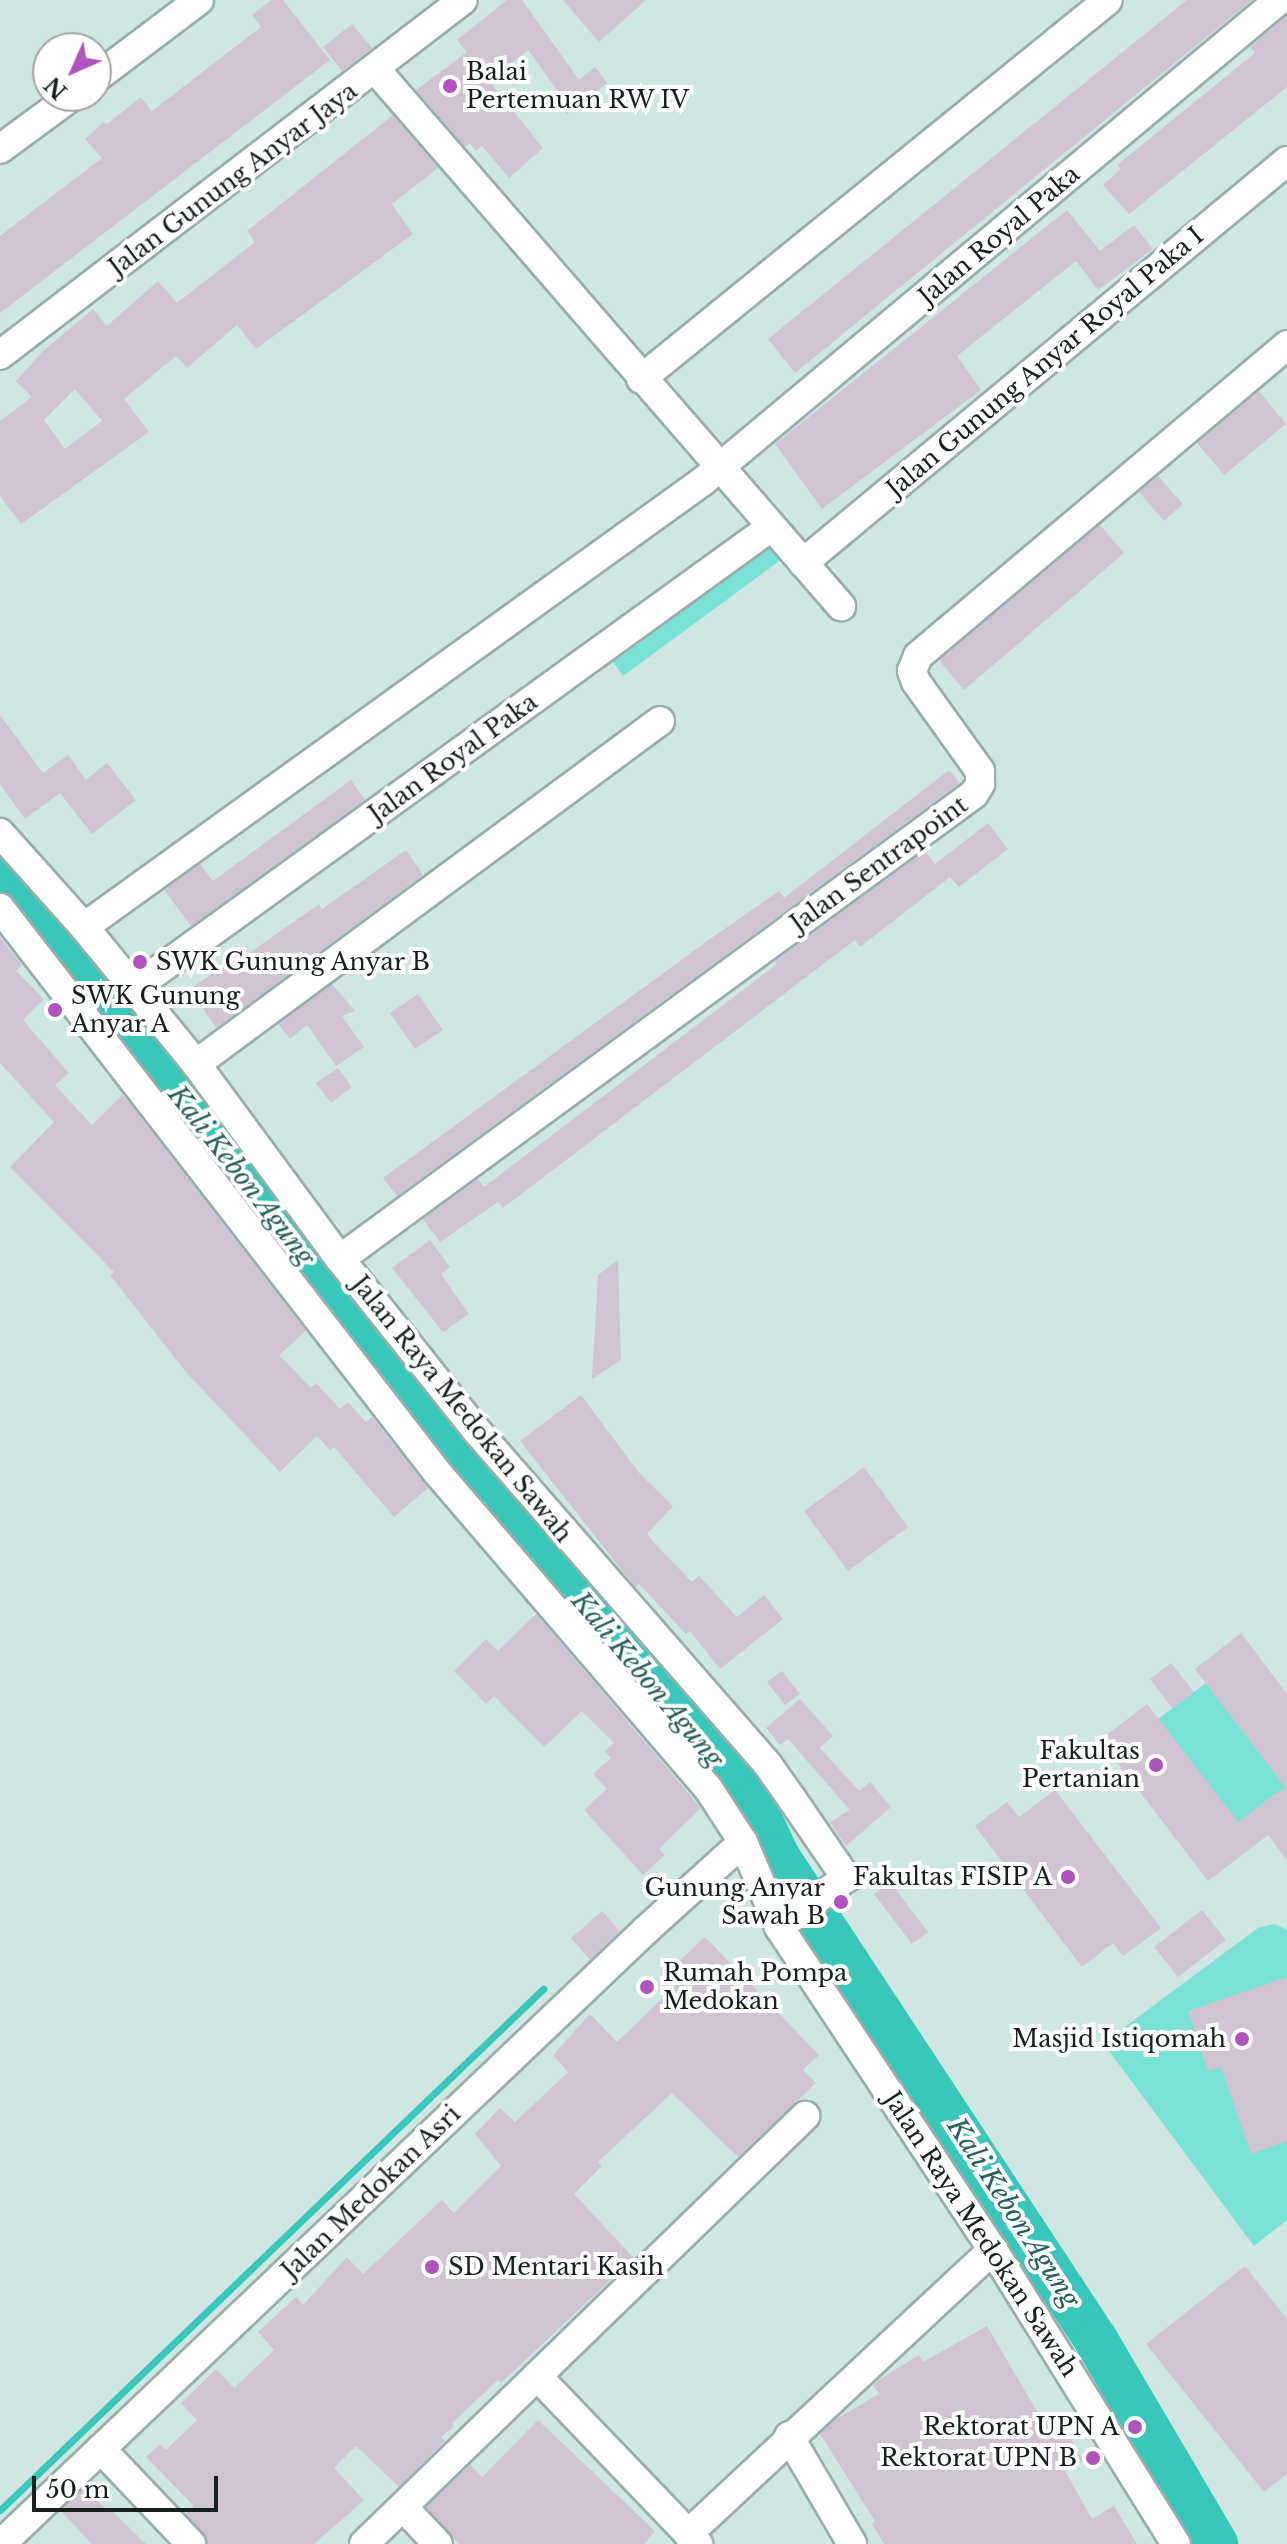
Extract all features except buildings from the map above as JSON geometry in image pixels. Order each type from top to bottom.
[{"type":"street","points":[[112,66],[199,0]]},
{"type":"street","name":"Jalan Gunung Anyar Jaya","points":[[0,355],[376,70],[463,0]]},
{"type":"street","points":[[641,379],[1108,0]]},
{"type":"street","name":"Jalan Royal Paka","points":[[84,927],[719,469],[1279,0]]},
{"type":"street","points":[[376,70],[841,606]]},
{"type":"street","points":[[0,149],[50,112]]},
{"type":"street","name":"Jalan Gunung Anyar Royal Paka I","points":[[803,563],[1287,161]]},
{"type":"street","name":"Jalan Sentrapoint","points":[[340,1259],[974,794],[980,784],[980,771],[916,682],[912,671],[918,656],[1287,345]]},
{"type":"street","name":"Jalan Royal Paka","points":[[134,988],[771,527]]},
{"type":"street","points":[[196,1064],[660,721]]},
{"type":"street","name":"Jalan Raya Medokan Sawah","points":[[0,833],[84,927],[196,1064],[340,1259],[476,1430],[768,1765],[846,1878],[786,1922]]},
{"type":"street","name":"Jalan Raya Medokan Sawah","points":[[0,908],[436,1471],[708,1788],[743,1842],[786,1922],[1176,2544]]},
{"type":"street","name":"Jalan Medokan Asri","points":[[1,2544],[646,1930],[743,1842]]},
{"type":"street","points":[[364,2544],[805,2116]]},
{"type":"street","points":[[537,2376],[693,2539],[789,2436],[993,2250]]},
{"type":"street","points":[[789,2436],[852,2544]]},
{"type":"street","points":[[101,2449],[191,2544]]},
{"type":"street","points":[[403,2507],[438,2544]]},
{"type":"shaded area","points":[[772,545],[782,559],[623,676],[613,662]]},
{"type":"shaded area","points":[[1206,1683],[1287,1789],[1284,1807],[1274,1795],[1254,1810],[1248,1836],[1158,1719]]},
{"type":"shaded area","points":[[1274,1924],[1287,1930],[1287,2220],[1254,2246],[1103,2043],[1258,1928]]},
{"type":"waterway","name":"Kali Kebon Agung","points":[[0,871],[27,899],[472,1474],[753,1804],[778,1857],[1096,2340],[1216,2544]]},
{"type":"waterway","points":[[0,2510],[543,1989]]},
{"type":"place","name":"Balai Pertemuan RW IV","points":[[450,86]]},
{"type":"place","name":"SWK Gunung Anyar B","points":[[140,962]]},
{"type":"place","name":"SWK Gunung Anyar A","points":[[55,1010]]},
{"type":"place","name":"Fakultas Pertanian","points":[[1156,1765]]},
{"type":"place","name":"Fakultas FISIP A","points":[[1068,1877]]},
{"type":"place","name":"Gunung Anyar Sawah B","points":[[841,1902]]},
{"type":"place","name":"Rumah Pompa Medokan","points":[[647,1987]]},
{"type":"place","name":"Masjid Istiqomah","points":[[1242,2039]]},
{"type":"place","name":"SD Mentari Kasih","points":[[432,2267]]},
{"type":"place","name":"Rektorat UPN A","points":[[1135,2427]]},
{"type":"place","name":"Rektorat UPN B","points":[[1093,2458]]}]
